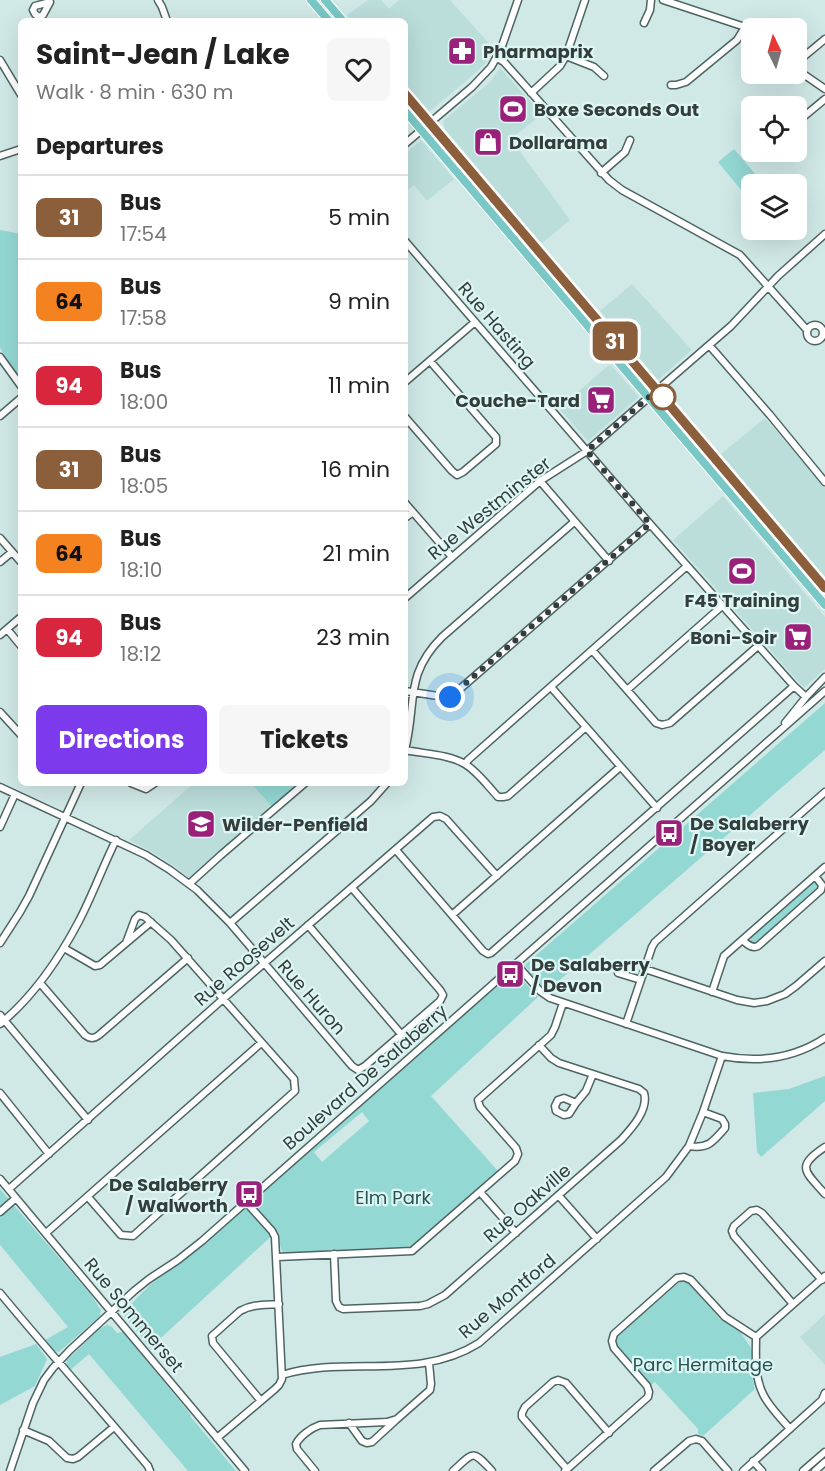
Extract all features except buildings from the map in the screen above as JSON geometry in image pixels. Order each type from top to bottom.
[{"type":"main road","points":[[311,0],[326,18]]},
{"type":"main road","points":[[325,0],[340,18]]},
{"type":"main road","points":[[408,98],[825,588]]},
{"type":"main road","points":[[408,115],[825,605]]},
{"type":"main road","points":[[733,497],[740,496],[756,506]]},
{"type":"street","points":[[158,0],[166,18]]},
{"type":"street","points":[[408,141],[488,70],[503,45],[518,0]]},
{"type":"street","points":[[531,93],[555,72],[566,56],[585,0]]},
{"type":"street","points":[[644,23],[650,10],[651,0]]},
{"type":"street","points":[[663,0],[684,3],[741,25]]},
{"type":"street","points":[[671,85],[686,82],[737,40],[741,34]]},
{"type":"street","points":[[807,54],[825,39]]},
{"type":"street","points":[[566,56],[594,67],[604,76]]},
{"type":"street","points":[[497,58],[504,62],[612,183],[740,255],[807,330]]},
{"type":"street","points":[[0,60],[18,88]]},
{"type":"street","points":[[807,77],[825,89]]},
{"type":"street","points":[[807,114],[825,99]]},
{"type":"street","points":[[601,173],[625,152],[630,140]]},
{"type":"street","points":[[0,156],[18,150]]},
{"type":"street","name":"Rue Westminster","points":[[408,595],[540,482],[587,451],[649,398],[744,313],[778,276],[825,234]]},
{"type":"street","name":"Rue Hasting","points":[[408,244],[722,606],[806,697]]},
{"type":"street","points":[[408,379],[475,322]]},
{"type":"street","points":[[709,345],[825,482]]},
{"type":"street","points":[[0,357],[18,382]]},
{"type":"street","points":[[408,420],[457,475],[496,444],[496,437],[430,361]]},
{"type":"street","points":[[0,416],[18,401]]},
{"type":"street","points":[[540,482],[609,561]]},
{"type":"street","points":[[408,507],[452,557]]},
{"type":"street","points":[[408,515],[412,512]]},
{"type":"street","points":[[408,735],[409,692],[420,666],[435,644],[574,522]]},
{"type":"street","points":[[409,692],[445,697],[453,695],[650,524]]},
{"type":"street","points":[[0,538],[18,559]]},
{"type":"street","points":[[0,562],[12,552]]},
{"type":"street","points":[[465,764],[687,566]]},
{"type":"street","points":[[627,690],[722,606]]},
{"type":"street","points":[[0,635],[18,620]]},
{"type":"street","points":[[7,629],[18,642]]},
{"type":"street","points":[[591,650],[656,723],[662,725],[667,724],[758,646]]},
{"type":"street","name":"Boulevard De Salaberry","points":[[779,730],[825,677]]},
{"type":"street","points":[[396,850],[488,954],[495,951],[794,686]]},
{"type":"street","points":[[551,687],[657,808]]},
{"type":"street","name":"Boulevard De Salaberry","points":[[10,1471],[38,1391],[58,1363],[112,1311],[144,1282],[186,1255],[825,691]]},
{"type":"street","points":[[0,712],[18,732]]},
{"type":"street","points":[[408,751],[448,758],[465,764],[498,796],[506,797],[586,727]]},
{"type":"street","points":[[452,915],[620,767]]},
{"type":"street","points":[[0,943],[21,912],[80,786]]},
{"type":"street","points":[[189,884],[302,786]]},
{"type":"street","points":[[230,923],[370,801],[384,786]]},
{"type":"street","name":"Rue Huron","points":[[0,787],[116,840],[162,864],[189,884],[230,923],[356,1070],[364,1067],[440,1001],[443,995],[352,888]]},
{"type":"street","points":[[626,1024],[655,942],[825,792]]},
{"type":"street","points":[[0,827],[15,794]]},
{"type":"street","name":"Rue Roosevelt","points":[[9,1189],[433,817],[440,816],[446,819],[497,876]]},
{"type":"street","points":[[88,1119],[2,1020],[19,1006],[40,983],[64,948],[116,840]]},
{"type":"street","points":[[712,992],[722,958],[825,867]]},
{"type":"street","points":[[742,940],[750,946],[758,946],[822,889],[822,885],[814,876]]},
{"type":"street","points":[[88,1197],[122,1235],[133,1236],[294,1091],[294,1079],[188,958],[142,915],[136,916],[126,943]]},
{"type":"street","points":[[64,948],[97,966],[150,922]]},
{"type":"street","points":[[308,925],[401,1034]]},
{"type":"street","points":[[40,983],[85,1035],[93,1038],[188,958]]},
{"type":"street","points":[[645,969],[743,1002],[754,1003],[780,997],[825,961]]},
{"type":"street","points":[[516,963],[548,997],[722,1056],[747,1060],[773,1059],[805,1049],[825,1038]]},
{"type":"street","points":[[618,974],[641,980]]},
{"type":"street","points":[[277,1257],[412,1251],[515,1161],[518,1152],[515,1147],[480,1107],[478,1100],[554,1030],[563,1003]]},
{"type":"street","points":[[46,1233],[261,1043]]},
{"type":"street","name":"Rue Oakville","points":[[334,1254],[336,1300],[339,1307],[347,1309],[428,1304],[445,1295],[621,1140],[634,1124],[645,1102],[642,1091],[555,1061],[539,1045]]},
{"type":"street","name":"Rue Montford","points":[[282,1375],[303,1369],[429,1363],[452,1357],[479,1343],[666,1177],[689,1146],[722,1056]]},
{"type":"street","points":[[576,1103],[586,1091],[593,1074]]},
{"type":"street","points":[[0,1094],[49,1154]]},
{"type":"street","points":[[689,1146],[705,1147],[725,1128],[722,1119],[703,1112]]},
{"type":"street","points":[[825,1147],[806,1162],[805,1167],[807,1173],[825,1194]]},
{"type":"street","name":"Rue Sommerset","points":[[0,1179],[245,1471]]},
{"type":"street","points":[[480,1192],[516,1233]]},
{"type":"street","points":[[559,1196],[597,1239]]},
{"type":"street","points":[[0,1212],[16,1198]]},
{"type":"street","points":[[217,1438],[279,1385],[282,1375],[276,1240],[272,1231],[246,1202]]},
{"type":"street","points":[[790,1429],[767,1401],[760,1388],[756,1370],[756,1336],[793,1304],[823,1278],[760,1211],[751,1211],[733,1228],[734,1236],[793,1304]]},
{"type":"street","points":[[609,1433],[563,1382],[555,1381],[525,1407],[522,1413],[522,1417],[566,1470],[609,1433],[644,1402],[649,1392],[647,1386],[614,1348],[612,1337],[677,1278],[688,1278],[725,1317],[756,1336]]},
{"type":"street","points":[[0,1293],[150,1471]]},
{"type":"street","points":[[261,1401],[213,1343],[212,1336],[245,1308],[279,1304]]},
{"type":"street","points":[[349,1423],[364,1443],[369,1443],[430,1390],[429,1363]]},
{"type":"street","points":[[742,1471],[822,1400],[825,1393]]},
{"type":"street","points":[[315,1471],[297,1449],[296,1442],[315,1427],[326,1424],[387,1422],[397,1419]]},
{"type":"street","points":[[23,1430],[45,1439],[67,1458],[73,1459],[114,1427]]},
{"type":"street","points":[[654,1471],[689,1441],[696,1438],[702,1441],[728,1471]]},
{"type":"street","points":[[803,1471],[825,1452]]},
{"type":"street","points":[[453,1471],[469,1456],[474,1455],[480,1457],[492,1471]]},
{"type":"street","points":[[753,1461],[762,1471]]},
{"type":"street","points":[[815,1471],[825,1462]]},
{"type":"shaded area","points":[[368,0],[381,0],[389,9],[399,0],[450,0],[494,49],[485,64],[429,112],[408,87],[408,18],[350,18],[347,15]]},
{"type":"shaded area","points":[[500,68],[542,114],[511,139],[570,220],[541,244],[445,129],[443,121],[490,82]]},
{"type":"shaded area","points":[[421,140],[454,179],[427,201],[414,185],[408,190],[408,151]]},
{"type":"shaded area","points":[[632,284],[692,350],[658,380],[600,311]]},
{"type":"shaded area","points":[[610,364],[639,397],[588,441],[559,408]]},
{"type":"shaded area","points":[[765,418],[825,488],[825,577],[721,454]]},
{"type":"shaded area","points":[[723,496],[825,617],[825,669],[805,687],[673,540]]},
{"type":"shaded area","name":"Wilder-Penfield","points":[[191,786],[254,786],[272,807],[190,879],[174,866],[129,840]]},
{"type":"shaded area","points":[[825,1314],[825,1365],[800,1337]]},
{"type":"green space","points":[[734,149],[741,157],[741,162],[745,162],[755,174],[741,174],[741,190],[718,162]]},
{"type":"green space","points":[[466,175],[491,201],[612,344],[593,325]]},
{"type":"green space","points":[[0,230],[18,233],[18,377],[0,348]]},
{"type":"green space","points":[[825,703],[825,750],[547,991],[533,977],[525,965]]},
{"type":"green space","points":[[254,786],[297,786],[272,807]]},
{"type":"green space","points":[[815,882],[818,888],[756,944],[751,943],[751,937]]},
{"type":"green space","name":"Elm Park","points":[[514,974],[519,976],[538,997],[431,1096],[498,1171],[412,1247],[284,1253],[277,1231],[150,1348],[122,1313],[155,1280],[185,1260],[505,977],[512,979]],"holes":[[[362,1112],[369,1121],[322,1162],[314,1152]]]},
{"type":"green space","points":[[825,1076],[825,1101],[761,1157],[757,1152],[753,1093],[789,1089]]},
{"type":"green space","points":[[0,1189],[91,1295],[101,1310],[100,1316],[59,1352],[54,1351],[45,1340],[68,1327],[0,1245]]},
{"type":"green space","name":"Parc Hermitage","points":[[681,1281],[688,1282],[720,1319],[739,1330],[751,1348],[751,1372],[755,1389],[703,1436],[698,1434],[698,1429],[655,1382],[651,1385],[615,1341],[616,1337]]},
{"type":"green space","points":[[106,1323],[117,1333],[123,1332],[236,1471],[188,1471],[89,1354],[69,1371],[66,1366],[67,1360],[99,1329],[107,1325]]},
{"type":"green space","points":[[36,1344],[47,1359],[35,1386],[0,1405],[0,1357]]},
{"type":"bus line","name":"31","points":[[408,98],[825,588]]},
{"type":"place","name":"Pharmaprix","points":[[462,51]]},
{"type":"place","name":"Boxe Seconds Out","points":[[513,109]]},
{"type":"place","name":"Dollarama","points":[[488,142]]},
{"type":"place","name":"Couche-Tard","points":[[601,400]]},
{"type":"place","name":"F45 Training","points":[[742,571]]},
{"type":"place","name":"Boni-Soir","points":[[798,637]]},
{"type":"place","name":"Wilder-Penfield","points":[[201,824]]},
{"type":"place","name":"De Salaberry / Boyer","points":[[669,833]]},
{"type":"place","name":"De Salaberry / Devon","points":[[510,974]]},
{"type":"place","name":"De Salaberry / Walworth","points":[[249,1194]]},
{"type":"route","points":[[450,697],[650,524],[587,451],[657,390],[663,397]]}]
